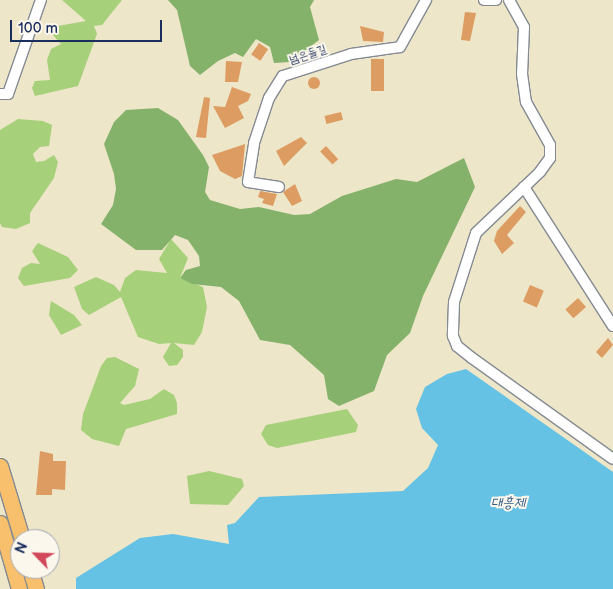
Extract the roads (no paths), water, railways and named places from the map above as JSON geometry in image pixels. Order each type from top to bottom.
[{"type":"main road","points":[[0,466],[19,529]]},
{"type":"main road","points":[[0,524],[17,584]]},
{"type":"street","points":[[0,94],[8,94],[41,0]]},
{"type":"street","name":"넘은들길","points":[[279,187],[248,182],[254,142],[269,98],[283,76],[351,54],[400,47],[426,0]]},
{"type":"street","points":[[484,0],[496,0]]},
{"type":"street","points":[[509,0],[524,27],[522,74],[526,102],[550,145],[550,158],[524,187],[476,233],[454,302],[453,336],[457,346],[472,358],[613,458]]},
{"type":"street","points":[[524,187],[613,326]]},
{"type":"water","name":"대흥제","points":[[466,369],[613,472],[613,589],[76,589],[76,578],[140,538],[173,534],[229,544],[227,525],[235,523],[259,497],[403,491],[428,468],[438,445],[422,428],[416,409],[425,387],[447,374]]}]
